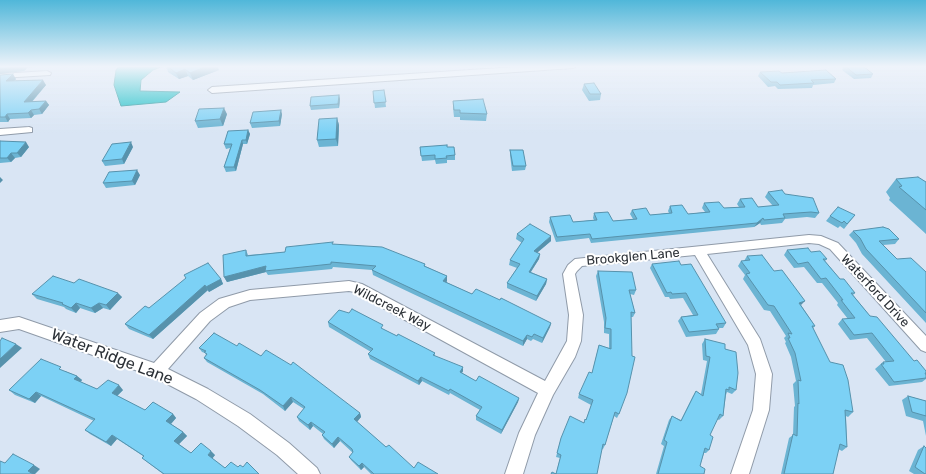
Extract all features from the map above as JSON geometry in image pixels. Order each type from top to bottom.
[{"type":"street","points":[[212,90],[240,88]]},
{"type":"street","points":[[0,132],[29,130]]},
{"type":"street","name":"Brookglen Lane","points":[[514,474],[527,433],[548,390],[570,352],[574,341],[577,324],[569,274],[576,265],[584,261],[699,251],[809,239],[821,240]]},
{"type":"street","name":"Waterford Drive","points":[[821,240],[834,246],[926,346]]},
{"type":"street","points":[[699,251],[755,343],[764,374],[761,410],[740,474]]},
{"type":"street","name":"Wildcreek Way","points":[[157,371],[206,317],[224,303],[250,295],[349,286],[357,288],[548,390]]},
{"type":"street","name":"Water Ridge Lane","points":[[2,326],[19,323],[157,371],[202,394],[244,420],[283,449],[311,474]]},
{"type":"water","points":[[115,88],[140,88],[140,91],[180,92],[166,102],[121,106]]},
{"type":"building","points":[[0,88],[36,88],[24,102],[46,101],[39,109],[31,110],[28,113],[7,114],[5,117],[0,117]]},
{"type":"building","points":[[586,88],[597,88],[601,94],[590,94]]},
{"type":"building","points":[[384,90],[386,102],[374,103],[373,91]]},
{"type":"building","points":[[339,95],[338,104],[310,106],[311,97]]},
{"type":"building","points":[[483,99],[487,114],[460,113],[460,110],[454,110],[453,101]]},
{"type":"building","points":[[224,108],[220,119],[195,121],[199,109]]},
{"type":"building","points":[[281,110],[279,121],[250,123],[253,112]]},
{"type":"building","points":[[337,118],[336,139],[317,140],[319,119]]},
{"type":"building","points":[[248,130],[246,140],[242,140],[234,167],[224,167],[232,144],[224,144],[228,131]]},
{"type":"building","points":[[0,141],[26,142],[17,153],[11,153],[7,158],[0,158]]},
{"type":"building","points":[[131,142],[122,159],[102,161],[112,144]]},
{"type":"building","points":[[447,145],[447,147],[454,147],[455,155],[446,156],[447,158],[435,159],[435,155],[421,156],[420,147]]},
{"type":"building","points":[[510,150],[523,150],[526,166],[513,166]]},
{"type":"building","points":[[137,170],[132,181],[103,183],[109,172]]},
{"type":"building","points":[[918,177],[926,182],[926,210],[899,187],[902,186],[896,179]]},
{"type":"building","points":[[782,190],[785,194],[813,198],[819,213],[811,212],[783,214],[785,218],[764,220],[763,218],[757,223],[592,239],[590,234],[557,237],[550,217],[570,215],[573,222],[597,220],[594,213],[608,212],[613,221],[637,219],[632,210],[646,208],[650,215],[672,213],[670,206],[682,205],[688,214],[710,212],[704,203],[719,202],[724,208],[745,207],[740,199],[752,198],[758,207],[779,205],[768,192]]},
{"type":"building","points":[[838,207],[855,215],[847,224],[844,221],[842,223],[830,216]]},
{"type":"building","points":[[530,224],[551,236],[534,251],[540,254],[529,272],[547,279],[537,296],[507,283],[520,264],[510,260],[524,239],[517,234]]},
{"type":"building","points":[[883,227],[889,229],[899,239],[879,241],[897,259],[911,258],[926,272],[926,313],[866,249],[860,238],[853,231]]},
{"type":"building","points":[[333,242],[332,244],[382,247],[425,264],[424,266],[447,276],[443,281],[472,294],[476,289],[500,300],[501,298],[551,323],[543,338],[534,334],[532,337],[527,335],[523,341],[372,270],[376,266],[331,262],[331,264],[265,271],[266,266],[224,277],[223,255],[246,250],[246,256],[285,252],[286,247]]},
{"type":"building","points":[[808,248],[811,252],[820,251],[827,259],[823,259],[840,279],[844,279],[855,293],[851,293],[870,316],[877,317],[914,361],[917,360],[926,371],[926,378],[894,382],[881,364],[884,364],[883,362],[894,361],[872,333],[854,335],[842,319],[855,318],[826,278],[821,279],[808,262],[798,264],[787,250]]},
{"type":"building","points":[[762,255],[774,271],[782,270],[805,301],[799,303],[815,326],[812,326],[830,362],[843,365],[848,380],[853,412],[845,410],[847,447],[840,444],[833,474],[784,474],[793,434],[797,436],[798,403],[799,404],[798,380],[801,381],[795,353],[788,338],[790,338],[788,333],[792,334],[774,306],[768,305],[746,274],[750,273],[741,261],[750,260],[747,256]]},
{"type":"building","points":[[679,261],[681,265],[691,264],[726,323],[716,324],[719,329],[689,332],[681,317],[698,315],[686,293],[667,293],[652,264]]},
{"type":"building","points":[[208,263],[221,279],[206,287],[205,285],[149,335],[125,324],[145,306],[149,308],[186,278],[184,275]]},
{"type":"building","points":[[598,271],[632,272],[636,290],[629,290],[635,313],[631,312],[632,356],[635,357],[627,393],[619,414],[615,412],[605,445],[603,444],[597,474],[556,474],[561,455],[557,453],[570,416],[584,423],[593,400],[579,394],[589,372],[592,373],[599,345],[611,349],[611,329],[605,328],[606,318]]},
{"type":"building","points":[[53,276],[74,283],[79,279],[118,293],[106,305],[99,303],[91,308],[76,303],[71,308],[62,304],[63,303],[32,294]]},
{"type":"building","points":[[352,309],[383,325],[381,328],[397,336],[398,334],[435,353],[433,355],[463,367],[460,372],[476,381],[479,376],[519,398],[502,430],[476,416],[482,407],[450,389],[449,391],[421,377],[418,381],[368,354],[373,349],[328,322],[339,310],[349,313]]},
{"type":"building","points":[[214,333],[237,346],[239,343],[261,356],[266,350],[291,365],[293,362],[360,413],[354,419],[386,447],[389,445],[414,468],[418,462],[438,474],[374,474],[362,463],[359,466],[349,457],[353,452],[352,449],[338,437],[332,444],[322,435],[325,432],[311,422],[308,425],[297,417],[305,407],[291,397],[283,406],[260,390],[204,358],[207,354],[204,352],[206,351],[199,348]]},
{"type":"building","points":[[2,338],[16,344],[0,359],[0,341]]},
{"type":"building","points":[[705,339],[725,344],[725,349],[736,352],[738,373],[736,390],[729,387],[729,390],[726,389],[723,416],[720,414],[710,435],[713,437],[709,450],[705,448],[700,466],[705,469],[704,474],[658,474],[667,442],[664,440],[672,416],[681,421],[696,391],[703,396],[710,357],[706,356]]},
{"type":"building","points":[[41,359],[61,367],[59,369],[77,376],[74,379],[97,389],[108,380],[119,385],[112,393],[145,410],[153,402],[173,414],[166,421],[183,432],[174,441],[191,453],[201,443],[211,451],[208,455],[225,468],[231,462],[238,467],[240,465],[243,467],[247,462],[259,474],[164,474],[142,458],[144,456],[112,435],[106,442],[85,430],[95,419],[36,392],[29,399],[9,390]]},
{"type":"building","points":[[908,396],[926,401],[926,416],[912,412]]},
{"type":"building","points":[[924,446],[926,448],[926,474],[915,467]]},
{"type":"building","points":[[13,454],[34,465],[28,471],[33,474],[0,474],[0,461],[5,463]]}]
